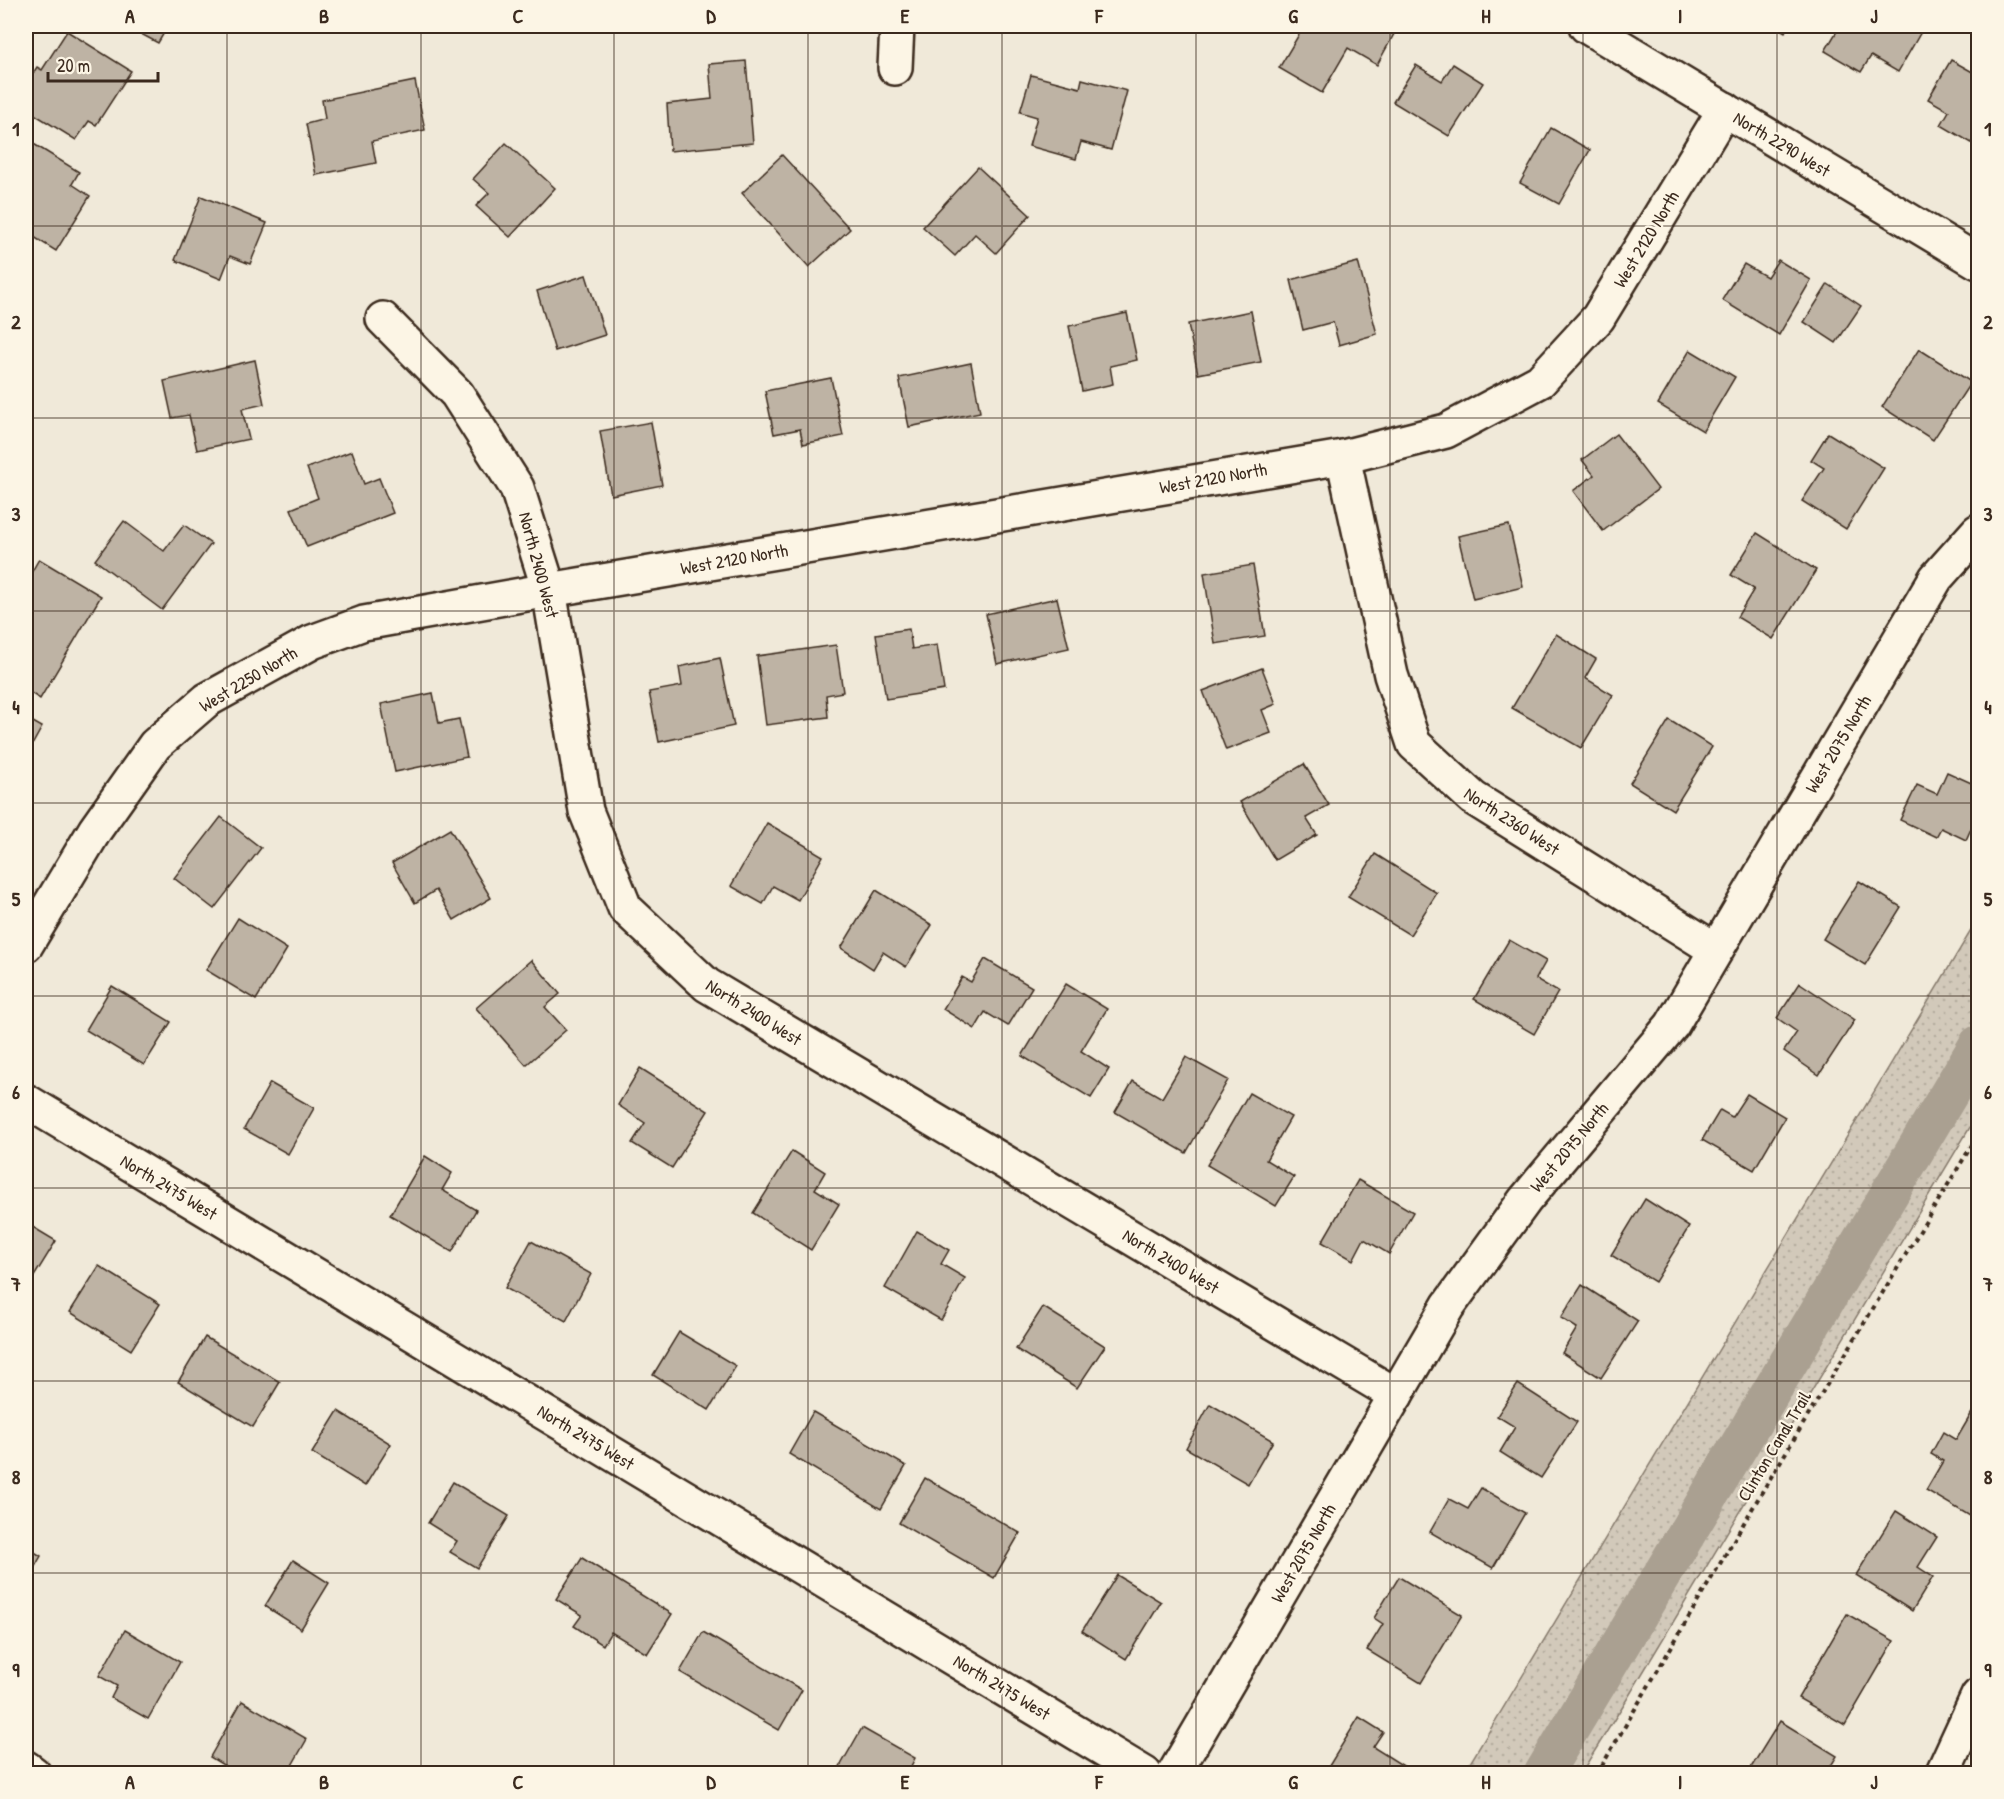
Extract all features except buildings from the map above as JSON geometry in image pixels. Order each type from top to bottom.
[{"type":"street","points":[[895,68],[897,26]]},
{"type":"street","name":"North 2290 West","points":[[1586,26],[1978,262]]},
{"type":"street","name":"West 2120 North","points":[[549,590],[1343,457],[1446,431],[1540,381],[1598,318],[1725,109]]},
{"type":"street","name":"North 2400 West","points":[[383,319],[457,394],[517,488],[549,590],[586,811],[625,908],[707,985],[1396,1395]]},
{"type":"street","name":"North 2360 West","points":[[1343,457],[1391,675],[1414,744],[1473,798],[1716,950]]},
{"type":"street","name":"West 2075 North","points":[[1174,1773],[1455,1296],[1525,1200],[1672,1025],[1936,578],[1978,531]]},
{"type":"street","name":"West 2250 North","points":[[26,945],[95,830],[155,745],[207,700],[312,642],[364,624],[549,590]]},
{"type":"street","name":"North 2475 West","points":[[26,1101],[1146,1773]]},
{"type":"street","points":[[1942,1773],[1978,1696]]},
{"type":"street","points":[[26,1768],[34,1773]]},
{"type":"path","name":"Clinton Canal Trail","points":[[1597,1773],[1756,1502],[1978,1135]]},
{"type":"shaded area","points":[[1978,919],[1978,1114],[1627,1699],[1581,1773],[1464,1773]]},
{"type":"waterway","points":[[1543,1774],[1978,1045]]}]
